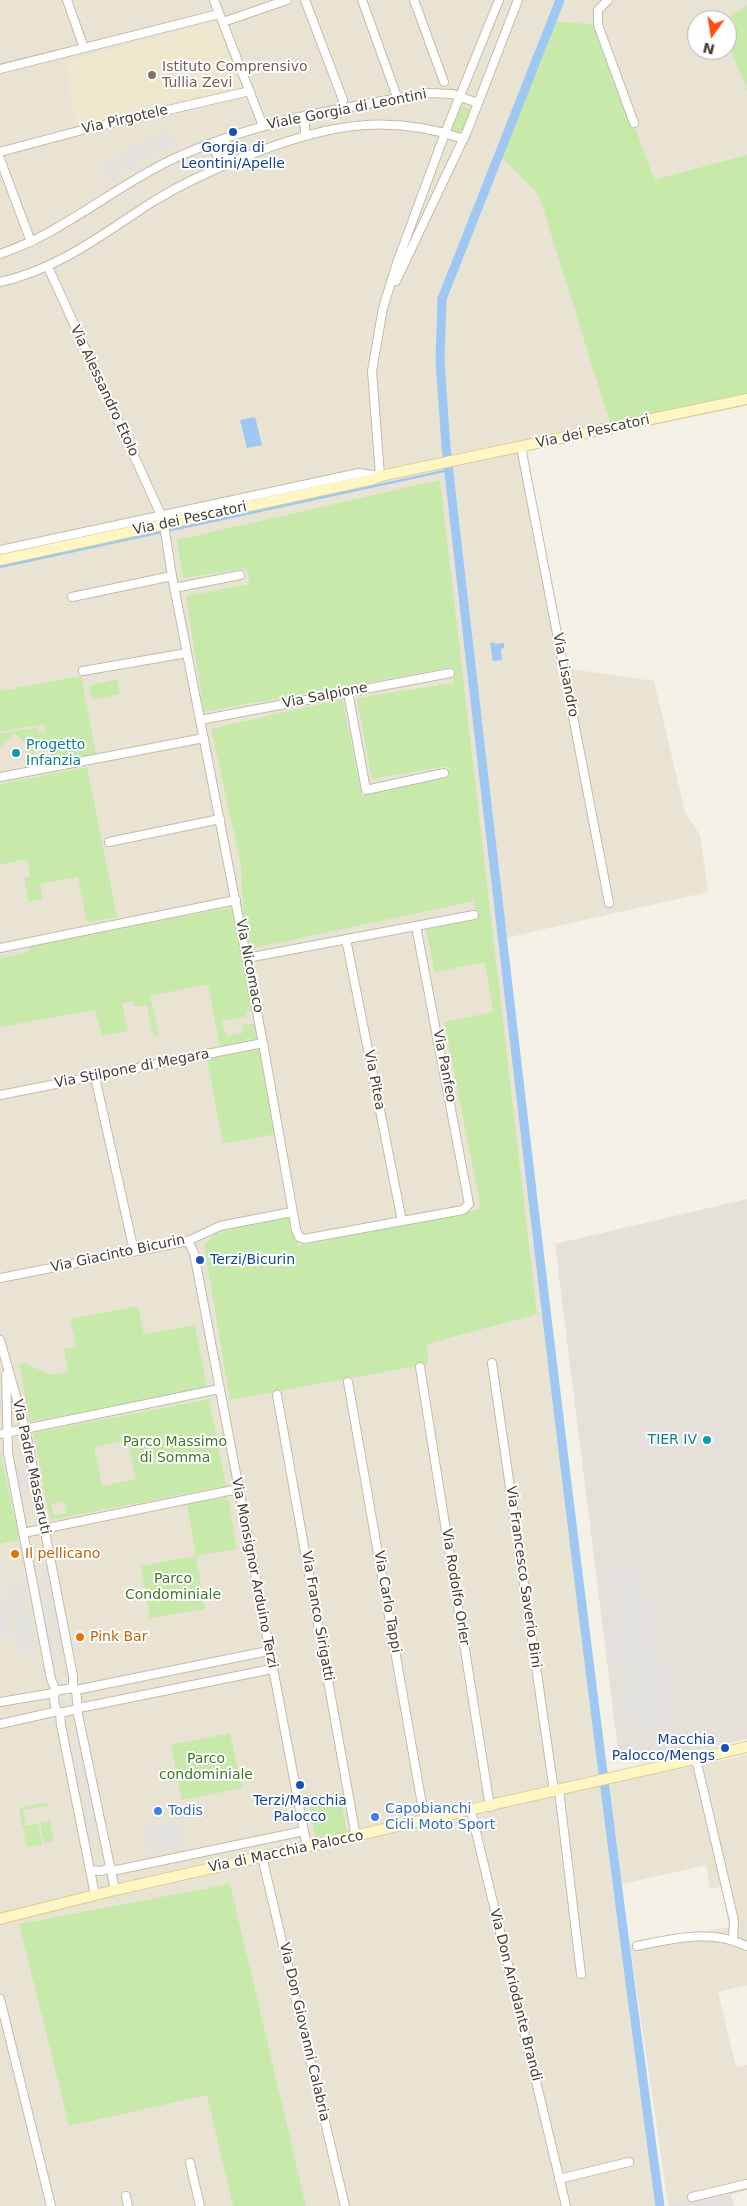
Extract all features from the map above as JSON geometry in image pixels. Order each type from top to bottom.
[{"type":"street","points":[[67,0],[84,48]]},
{"type":"street","points":[[214,0],[263,126]]},
{"type":"street","points":[[223,22],[287,0]]},
{"type":"street","points":[[305,0],[343,100]]},
{"type":"street","points":[[362,0],[396,94]]},
{"type":"street","points":[[414,0],[444,82]]},
{"type":"street","points":[[380,476],[372,371],[383,308],[397,263],[445,133],[499,0]]},
{"type":"street","points":[[383,308],[439,185],[464,139],[518,0]]},
{"type":"street","points":[[608,0],[598,10],[598,25],[634,123]]},
{"type":"street","points":[[0,69],[219,14]]},
{"type":"street","name":"Via Pirgotele","points":[[0,152],[86,129],[250,91]]},
{"type":"street","name":"Viale Gorgia di Leontini","points":[[0,254],[32,242],[64,225],[123,185],[173,159],[263,126],[297,117],[430,93],[460,96],[478,103]]},
{"type":"street","points":[[297,117],[305,125],[305,135]]},
{"type":"street","name":"Viale Gorgia di Leontini","points":[[0,282],[48,267],[160,197],[220,167],[305,135],[341,126],[377,124],[411,126],[464,139]]},
{"type":"street","points":[[226,138],[225,151],[232,162]]},
{"type":"street","points":[[207,145],[216,152],[220,167]]},
{"type":"street","points":[[0,159],[32,242]]},
{"type":"street","name":"Via Alessandro Etolo","points":[[48,267],[164,526]]},
{"type":"street","name":"Via dei Pescatori","points":[[0,560],[164,526],[374,479],[380,476],[521,448],[747,399]]},
{"type":"street","name":"Via Lisandro","points":[[521,448],[609,902]]},
{"type":"street","name":"Via dei Pescatori","points":[[0,550],[164,526]]},
{"type":"street","name":"Via Nicomaco","points":[[164,526],[174,588],[264,1043],[296,1233],[307,1240],[463,1210],[469,1206]]},
{"type":"street","points":[[174,588],[240,575]]},
{"type":"street","points":[[72,597],[172,576]]},
{"type":"street","points":[[83,671],[187,653]]},
{"type":"street","name":"Via Salpione","points":[[200,720],[450,673]]},
{"type":"street","points":[[348,692],[366,790],[444,773]]},
{"type":"street","points":[[0,778],[204,738]]},
{"type":"street","points":[[109,842],[220,819]]},
{"type":"street","points":[[0,948],[236,900]]},
{"type":"street","points":[[247,958],[474,915]]},
{"type":"street","name":"Via Panfeo","points":[[416,926],[470,1199],[469,1206]]},
{"type":"street","name":"Via Pitea","points":[[346,939],[402,1221]]},
{"type":"street","name":"Via Stilpone di Megara","points":[[0,1095],[264,1043]]},
{"type":"street","points":[[95,1077],[134,1251]]},
{"type":"street","name":"Via Giacinto Bicurin","points":[[0,1278],[188,1241],[220,1226],[292,1212]]},
{"type":"street","name":"Via Monsignor Arduino Terzi","points":[[188,1241],[194,1253],[268,1651],[307,1847]]},
{"type":"street","name":"Via Padre Massaruti","points":[[0,1340],[25,1428],[73,1679],[77,1709],[115,1890]]},
{"type":"street","name":"Via Francesco Saverio Bini","points":[[492,1363],[556,1791],[581,1974]]},
{"type":"street","name":"Via Padre Massaruti","points":[[6,1366],[3,1433],[95,1895]]},
{"type":"street","name":"Via Rodolfo Orler","points":[[420,1367],[490,1807]]},
{"type":"street","name":"Via Carlo Tappi","points":[[348,1382],[425,1822]]},
{"type":"street","points":[[3,1433],[219,1389]]},
{"type":"street","name":"Via Franco Sirigatti","points":[[277,1395],[356,1837]]},
{"type":"street","points":[[24,1533],[238,1489]]},
{"type":"street","points":[[0,1702],[55,1694],[268,1651]]},
{"type":"street","points":[[0,1724],[272,1670]]},
{"type":"street","name":"Via di Macchia Palocco","points":[[0,1919],[115,1890],[425,1822],[747,1747]]},
{"type":"street","points":[[696,1759],[734,1923],[732,1940]]},
{"type":"street","name":"Via Don Ariodante Brandi","points":[[471,1811],[566,2206]]},
{"type":"street","name":"Via di Macchia Palocco","points":[[90,1870],[112,1869],[304,1831]]},
{"type":"street","name":"Via Don Giovanni Calabria","points":[[262,1857],[346,2206]]},
{"type":"street","points":[[637,1946],[694,1935],[720,1937],[747,1946]]},
{"type":"street","points":[[0,1999],[51,2206]]},
{"type":"street","points":[[559,2179],[629,2162]]},
{"type":"street","points":[[190,2163],[200,2206]]},
{"type":"street","points":[[692,2197],[747,2184]]},
{"type":"street","points":[[126,2196],[128,2206]]},
{"type":"shaded area","points":[[0,0],[747,0],[747,399],[521,447],[563,668],[654,681],[685,812],[700,835],[708,892],[501,939],[604,1788],[660,2206],[0,2206]]},
{"type":"shaded area","name":"Istituto Comprensivo Tullia Zevi","points":[[216,20],[242,88],[75,125],[65,62]]},
{"type":"shaded area","points":[[167,129],[176,146],[109,179],[101,163]]},
{"type":"shaded area","points":[[29,946],[28,952],[0,958],[0,952]]},
{"type":"shaded area","points":[[747,1199],[747,1739],[643,1763],[618,1750],[555,1244]]},
{"type":"shaded area","points":[[19,1454],[26,1458],[34,1501],[27,1496]]},
{"type":"shaded area","points":[[12,1461],[19,1465],[27,1509],[21,1505]]},
{"type":"shaded area","points":[[41,1562],[47,1566],[65,1659],[58,1655]]},
{"type":"shaded area","points":[[637,1568],[673,1723],[628,1733],[608,1575]]},
{"type":"shaded area","points":[[33,1569],[40,1573],[58,1667],[52,1663]]},
{"type":"shaded area","points":[[24,1580],[37,1649],[20,1653],[6,1583]]},
{"type":"shaded area","points":[[0,1582],[2,1582],[13,1635],[0,1637]]},
{"type":"shaded area","points":[[75,1738],[82,1743],[100,1840],[94,1836]]},
{"type":"shaded area","points":[[67,1745],[75,1750],[93,1848],[86,1843]]},
{"type":"shaded area","points":[[747,1755],[747,1985],[718,1992],[736,2067],[747,2065],[747,2190],[731,2195],[668,2203],[630,1945],[729,1927],[721,1887],[710,1889],[706,1865],[622,1884],[606,1784]]},
{"type":"shaded area","points":[[179,1819],[186,1847],[149,1855],[143,1827]]},
{"type":"shaded area","points":[[731,2195],[734,2206],[669,2206],[668,2203]]},
{"type":"green space","points":[[747,5],[747,90],[735,60],[737,60],[737,12]]},
{"type":"green space","points":[[552,21],[598,25],[654,180],[747,155],[747,399],[612,429],[539,195],[499,154]]},
{"type":"green space","points":[[464,106],[471,111],[464,130],[457,133],[453,131],[452,126],[459,108]]},
{"type":"green space","points":[[440,480],[537,1314],[427,1344],[428,1364],[230,1400],[204,1245],[217,1233],[286,1216],[291,1218],[298,1246],[479,1209],[480,1203],[444,1022],[493,1012],[485,962],[435,972],[426,930],[476,917],[474,901],[245,950],[241,865],[211,729],[342,699],[362,796],[449,775],[448,766],[372,779],[357,698],[454,683],[452,667],[204,712],[186,596],[249,584],[247,568],[183,578],[177,540]]},
{"type":"green space","points":[[81,676],[96,755],[51,763],[44,724],[0,732],[0,691]]},
{"type":"green space","points":[[117,679],[120,694],[92,700],[89,686]]},
{"type":"green space","points":[[38,727],[39,733],[44,732],[46,743],[33,745],[37,766],[26,768],[25,761],[29,760],[26,744],[15,733],[0,747],[0,734]]},
{"type":"green space","points":[[87,767],[117,917],[87,923],[78,877],[40,884],[43,899],[29,902],[24,878],[30,876],[27,859],[0,865],[0,784]]},
{"type":"green space","points":[[233,907],[252,1010],[246,1012],[247,1016],[222,1021],[226,1036],[243,1033],[242,1025],[254,1023],[258,1039],[220,1046],[208,984],[150,996],[159,1035],[153,1036],[147,1005],[134,1007],[133,1001],[122,1004],[128,1031],[102,1036],[95,1010],[0,1027],[0,958],[28,952],[29,946]]},
{"type":"green space","points":[[259,1049],[276,1134],[223,1144],[207,1059]]},
{"type":"green space","points":[[138,1306],[144,1334],[195,1325],[207,1388],[30,1422],[19,1364],[24,1363],[52,1375],[68,1372],[64,1349],[76,1347],[70,1319]]},
{"type":"green space","name":"Parco Massimo di Somma","points":[[209,1399],[226,1486],[50,1520],[33,1433]],"holes":[[[127,1440],[136,1479],[102,1486],[94,1447]],[[64,1501],[67,1513],[54,1515],[51,1504]]]},
{"type":"green space","points":[[0,1451],[19,1540],[0,1544]]},
{"type":"green space","name":"Parco condominiale","points":[[228,1497],[237,1549],[196,1556],[187,1504]]},
{"type":"green space","name":"Parco Condominiale","points":[[196,1556],[205,1609],[150,1618],[141,1566]]},
{"type":"green space","name":"Parco condominiale","points":[[230,1733],[242,1788],[182,1800],[171,1745]]},
{"type":"green space","points":[[340,1792],[347,1832],[315,1837],[308,1798]]},
{"type":"green space","points":[[47,1802],[48,1809],[45,1806],[23,1810],[26,1826],[38,1823],[42,1844],[27,1847],[19,1808]]},
{"type":"green space","points":[[49,1816],[54,1841],[44,1843],[40,1823],[48,1821]]},
{"type":"green space","points":[[230,1884],[306,2206],[233,2206],[207,2095],[69,2126],[19,1924]]},
{"type":"water","points":[[255,417],[262,445],[247,448],[240,420]]},
{"type":"water","points":[[494,642],[495,644],[504,643],[504,648],[501,649],[502,660],[493,661],[490,643]]},
{"type":"waterway","points":[[560,0],[442,299],[440,360],[446,447],[548,1327],[602,1767],[660,2206]]},
{"type":"waterway","points":[[0,567],[449,470]]},
{"type":"place","name":"Istituto Comprensivo Tullia Zevi","points":[[152,75]]},
{"type":"place","name":"Gorgia di Leontini/Apelle","points":[[233,132]]},
{"type":"place","name":"Progetto Infanzia","points":[[16,753]]},
{"type":"place","name":"Terzi/Bicurin","points":[[200,1260]]},
{"type":"place","name":"TIER IV","points":[[707,1440]]},
{"type":"place","name":"Il pellicano","points":[[15,1554]]},
{"type":"place","name":"Pink Bar","points":[[80,1637]]},
{"type":"place","name":"Macchia Palocco/Mengs","points":[[725,1748]]},
{"type":"place","name":"Terzi/Macchia Palocco","points":[[300,1785]]},
{"type":"place","name":"Todis","points":[[158,1811]]},
{"type":"place","name":"Capobianchi Cicli Moto Sport","points":[[375,1817]]}]
